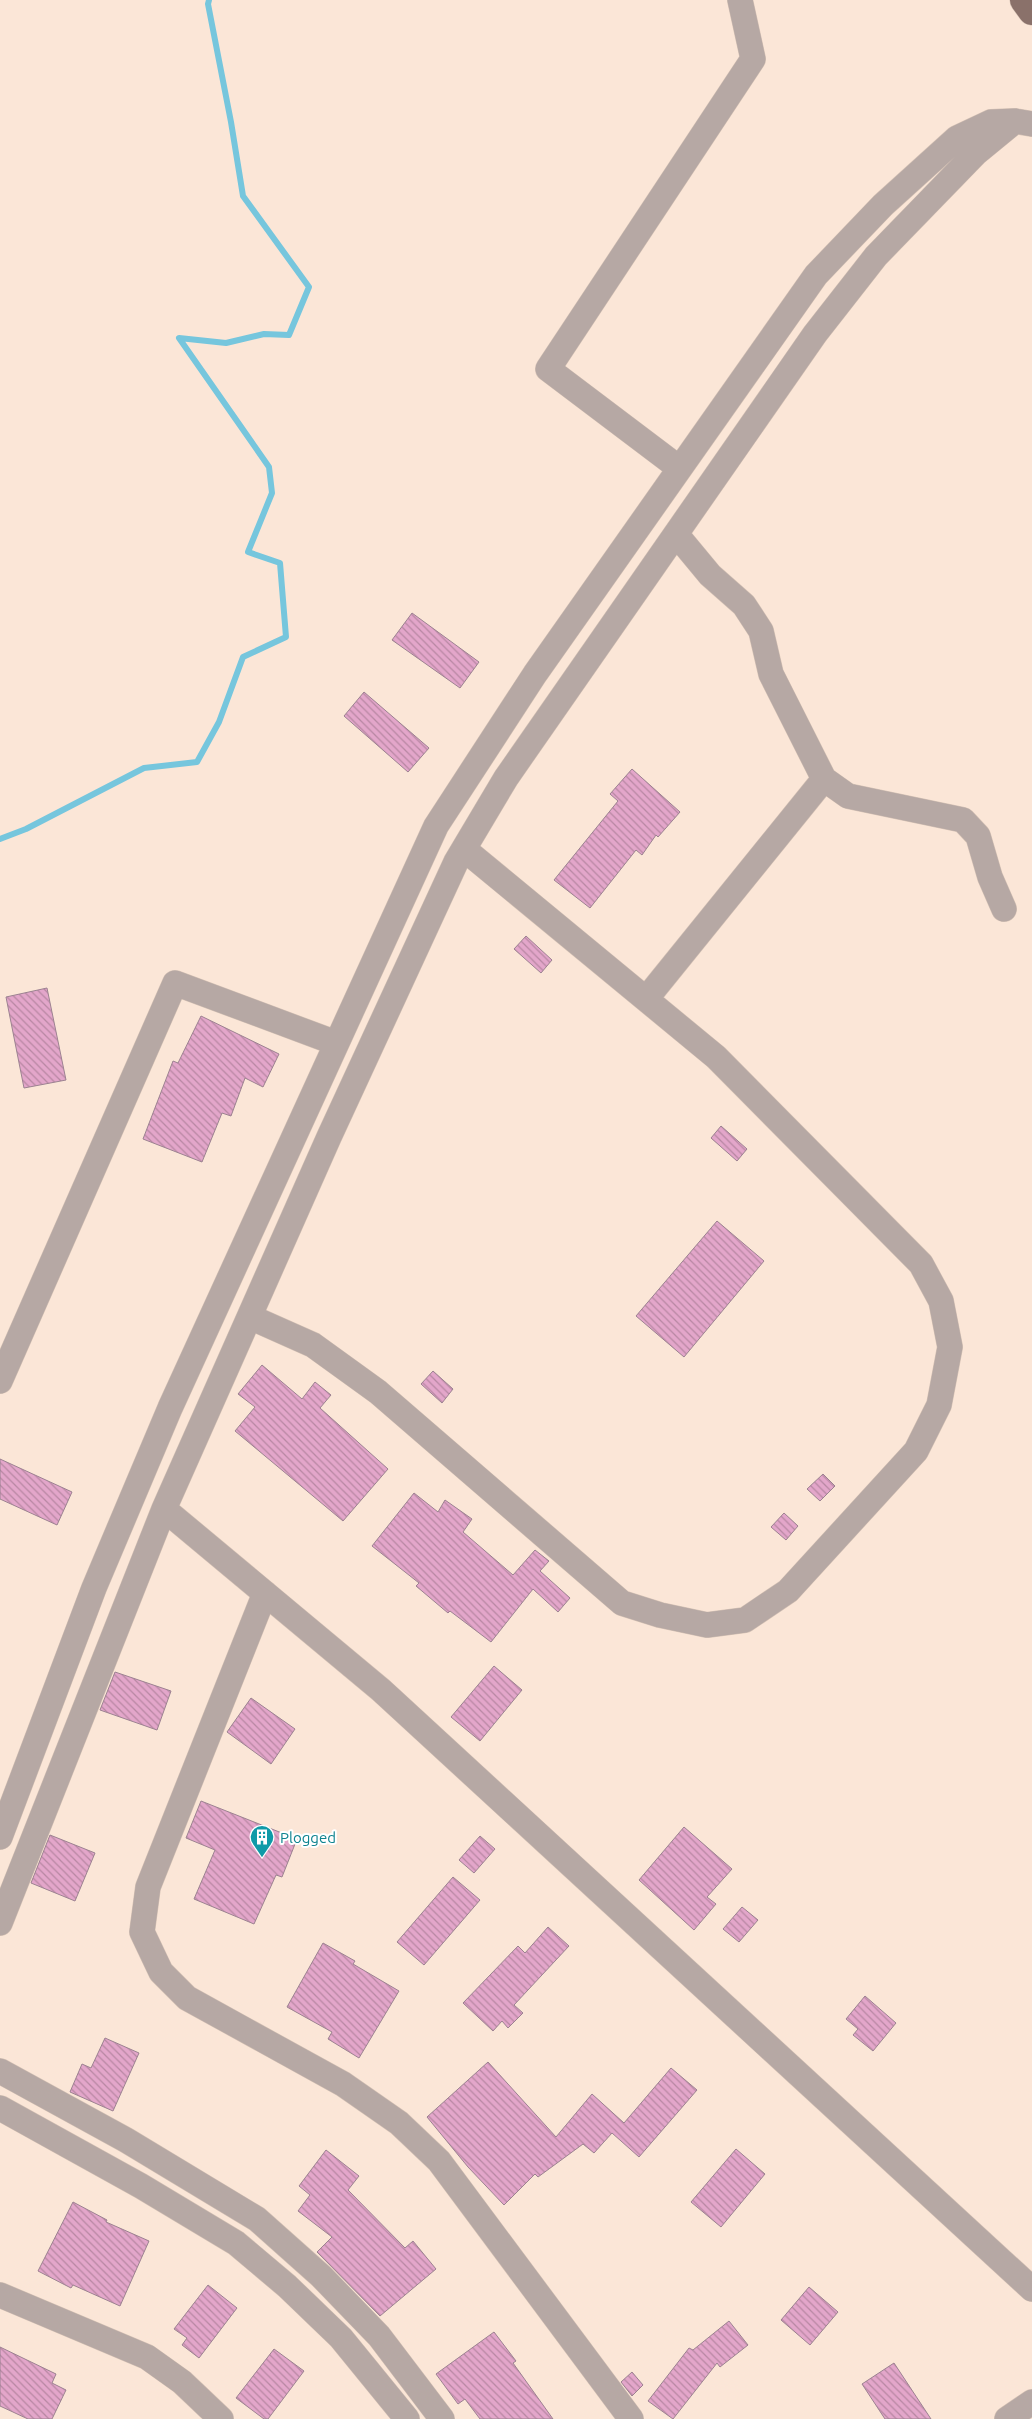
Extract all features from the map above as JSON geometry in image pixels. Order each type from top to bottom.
[{"type":"main road","points":[[1024,0],[1032,11]]},
{"type":"street","points":[[679,468],[548,369],[753,59],[740,0]]},
{"type":"street","points":[[0,1837],[94,1588],[170,1408],[436,826],[535,674],[816,275],[883,205],[957,138],[991,122],[1023,122]]},
{"type":"street","points":[[0,1923],[164,1509],[333,1128],[464,849],[506,778],[815,334],[876,256],[976,153],[1023,122]]},
{"type":"street","points":[[676,534],[710,575],[744,605],[761,631],[770,674],[824,779],[848,796],[963,820],[978,836],[990,877],[1004,909]]},
{"type":"street","points":[[646,999],[824,779]]},
{"type":"street","points":[[250,1316],[313,1345],[378,1392],[622,1603],[660,1615],[707,1625],[745,1620],[788,1591],[916,1451],[939,1405],[950,1347],[941,1301],[921,1264],[723,1064],[464,849]]},
{"type":"street","points":[[0,1381],[175,983],[336,1043]]},
{"type":"street","points":[[164,1509],[381,1690],[1032,2289]]},
{"type":"street","points":[[265,1593],[148,1888],[142,1932],[161,1972],[187,1998],[343,2084],[399,2123],[438,2161],[632,2419]]},
{"type":"street","points":[[0,2071],[126,2140],[256,2218],[321,2276],[380,2336],[442,2419]]},
{"type":"street","points":[[0,2108],[140,2186],[236,2243],[287,2286],[341,2338],[407,2419]]},
{"type":"street","points":[[0,2295],[147,2357],[182,2382],[221,2419]]},
{"type":"street","points":[[1007,2419],[1032,2402]]},
{"type":"building","points":[[412,613],[479,662],[460,688],[392,640]]},
{"type":"building","points":[[364,692],[429,748],[408,772],[344,716]]},
{"type":"building","points":[[632,769],[680,812],[658,837],[656,835],[642,855],[636,850],[590,908],[554,880],[618,801],[610,794]]},
{"type":"building","points":[[526,936],[552,960],[541,973],[514,949]]},
{"type":"building","points":[[47,988],[66,1080],[24,1088],[6,997]]},
{"type":"building","points":[[201,1016],[279,1054],[263,1087],[245,1078],[231,1116],[222,1113],[202,1162],[143,1139],[173,1061],[178,1063]]},
{"type":"building","points":[[721,1126],[747,1149],[737,1161],[711,1138]]},
{"type":"building","points":[[717,1221],[764,1261],[684,1357],[636,1316]]},
{"type":"building","points":[[262,1365],[302,1399],[315,1382],[331,1395],[320,1408],[388,1469],[343,1521],[235,1431],[255,1407],[238,1394]]},
{"type":"building","points":[[433,1371],[453,1389],[442,1403],[421,1384]]},
{"type":"building","points":[[0,1459],[72,1492],[57,1525],[0,1499]]},
{"type":"building","points":[[823,1474],[835,1486],[820,1501],[807,1489]]},
{"type":"building","points":[[414,1493],[438,1512],[445,1500],[472,1519],[463,1532],[513,1575],[535,1550],[549,1561],[540,1571],[570,1598],[558,1612],[533,1589],[491,1642],[450,1611],[448,1613],[416,1586],[419,1583],[372,1546]]},
{"type":"building","points":[[784,1513],[798,1526],[786,1540],[771,1527]]},
{"type":"building","points":[[494,1666],[522,1690],[480,1741],[451,1717]]},
{"type":"building","points":[[115,1672],[171,1691],[157,1730],[100,1710]]},
{"type":"building","points":[[251,1698],[295,1729],[271,1764],[227,1732]]},
{"type":"building","points":[[201,1801],[297,1839],[282,1877],[276,1875],[254,1924],[194,1899],[215,1850],[186,1838]]},
{"type":"building","points":[[684,1827],[732,1869],[707,1897],[716,1904],[694,1930],[639,1880]]},
{"type":"building","points":[[50,1835],[95,1853],[75,1901],[31,1883]]},
{"type":"building","points":[[480,1836],[495,1849],[474,1873],[459,1860]]},
{"type":"building","points":[[453,1877],[480,1900],[424,1965],[397,1942]]},
{"type":"building","points":[[742,1907],[758,1920],[739,1942],[723,1929]]},
{"type":"building","points":[[548,1927],[569,1946],[514,2005],[523,2013],[508,2028],[502,2021],[493,2031],[463,2003],[518,1946],[525,1953]]},
{"type":"building","points":[[323,1943],[355,1961],[353,1964],[399,1991],[359,2058],[328,2039],[332,2032],[287,2007]]},
{"type":"building","points":[[865,1996],[896,2023],[873,2051],[853,2035],[858,2029],[846,2019]]},
{"type":"building","points":[[105,2038],[139,2053],[113,2111],[70,2092],[82,2064],[91,2068]]},
{"type":"building","points":[[488,2062],[556,2137],[592,2094],[624,2123],[671,2068],[697,2090],[639,2157],[612,2133],[594,2153],[583,2144],[538,2177],[535,2174],[504,2205],[468,2167],[427,2117]]},
{"type":"building","points":[[736,2149],[765,2174],[721,2227],[691,2202]]},
{"type":"building","points":[[326,2150],[359,2176],[348,2190],[405,2248],[413,2241],[436,2269],[380,2316],[317,2252],[332,2237],[298,2211],[310,2195],[299,2186]]},
{"type":"building","points":[[73,2202],[107,2220],[106,2222],[149,2241],[120,2306],[73,2285],[71,2288],[38,2271]]},
{"type":"building","points":[[208,2285],[237,2308],[199,2358],[182,2345],[187,2338],[174,2329]]},
{"type":"building","points":[[809,2287],[838,2312],[810,2345],[781,2320]]},
{"type":"building","points":[[729,2321],[748,2345],[720,2367],[717,2363],[673,2419],[648,2401],[689,2348],[693,2350]]},
{"type":"building","points":[[494,2332],[516,2361],[513,2363],[553,2419],[480,2419],[465,2399],[458,2404],[436,2374]]},
{"type":"building","points":[[0,2347],[56,2374],[52,2383],[66,2390],[52,2419],[28,2419],[0,2406]]},
{"type":"building","points":[[274,2349],[304,2371],[268,2419],[264,2419],[236,2398]]},
{"type":"building","points":[[894,2363],[931,2419],[885,2419],[862,2384]]},
{"type":"building","points":[[632,2372],[643,2385],[632,2396],[621,2382]]},
{"type":"waterway","points":[[0,839],[26,829],[144,768],[197,762],[219,722],[243,657],[286,637],[280,563],[248,552],[272,493],[269,467],[179,338],[226,343],[264,334],[289,335],[309,287],[243,196],[208,4],[209,0]]},
{"type":"place","name":"Plogged","points":[[262,1858]]}]
